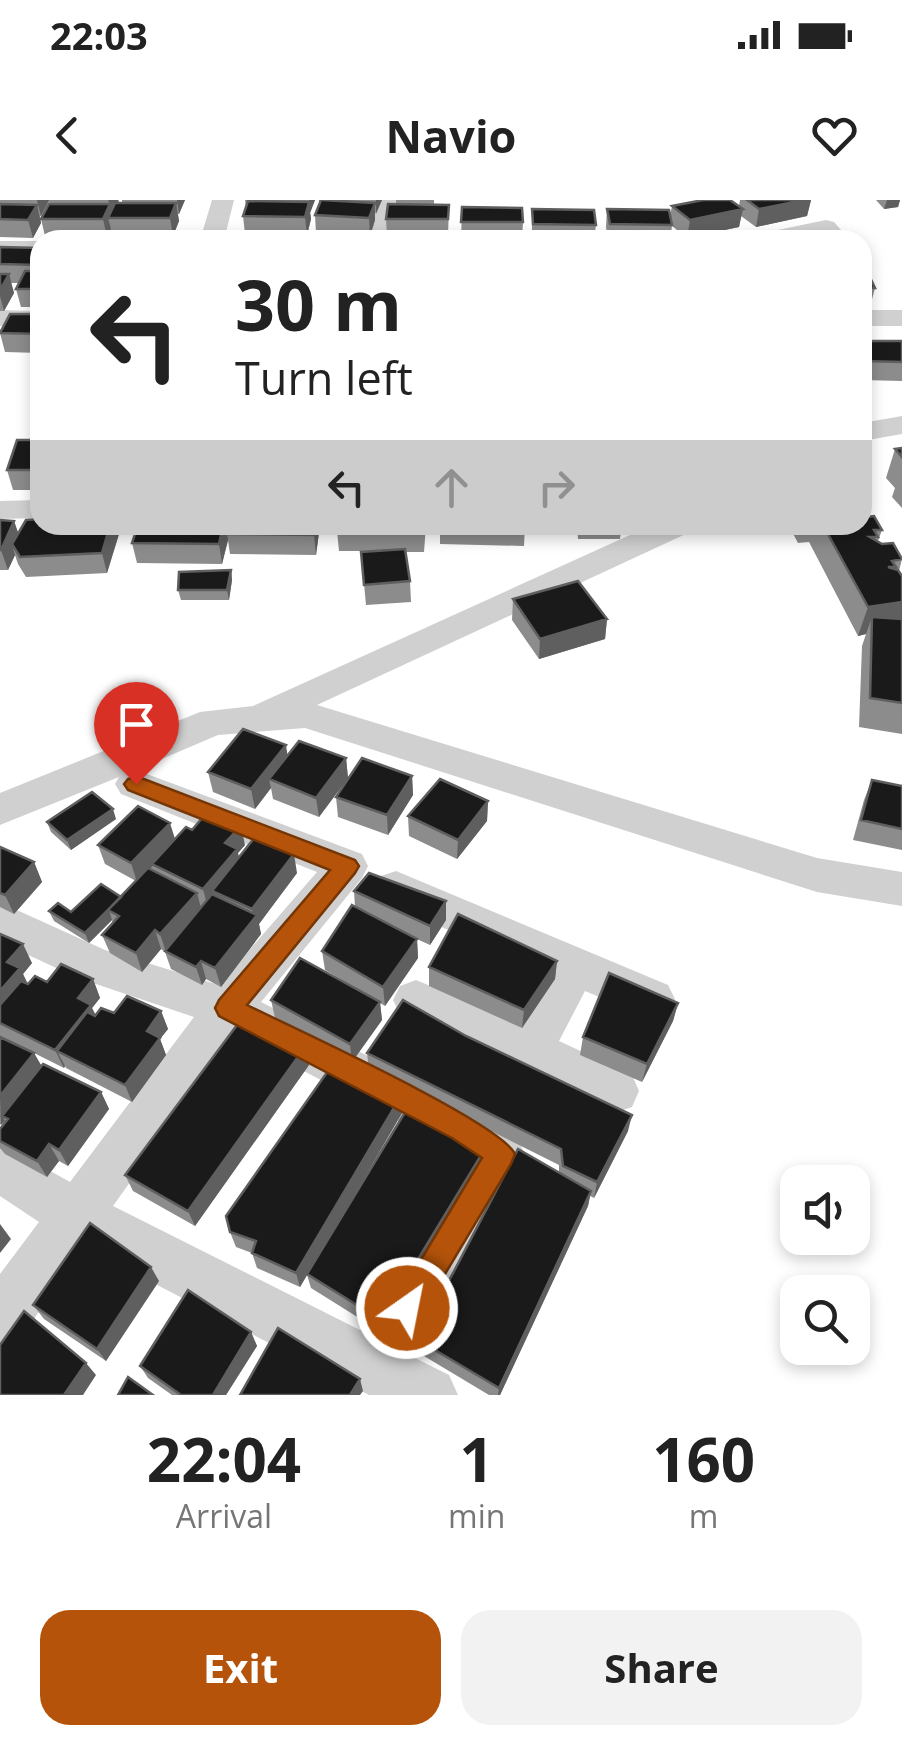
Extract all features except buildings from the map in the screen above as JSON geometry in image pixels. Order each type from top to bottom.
[{"type":"street","points":[[215,230],[223,200]]},
{"type":"street","points":[[383,230],[385,200]]},
{"type":"street","points":[[0,248],[30,248]]},
{"type":"street","points":[[0,318],[30,319]]},
{"type":"street","points":[[872,318],[902,318]]},
{"type":"street","points":[[872,430],[902,425]]},
{"type":"street","points":[[0,510],[30,509]]},
{"type":"street","points":[[250,720],[657,535]]},
{"type":"street","points":[[0,810],[213,722],[306,715],[817,874],[902,889]]},
{"type":"street","points":[[136,784],[347,866],[652,999]]},
{"type":"street","points":[[0,1319],[228,1008],[347,866]]},
{"type":"street","points":[[4,924],[94,965],[228,1008],[462,1128],[500,1154],[462,1222],[370,1365]]},
{"type":"street","points":[[529,1050],[575,968]]},
{"type":"street","points":[[416,1000],[615,1092]]},
{"type":"street","points":[[0,1168],[74,1214],[429,1395]]},
{"type":"route","points":[[136,784],[347,866],[228,1008],[462,1128],[500,1154],[407,1308]]}]
